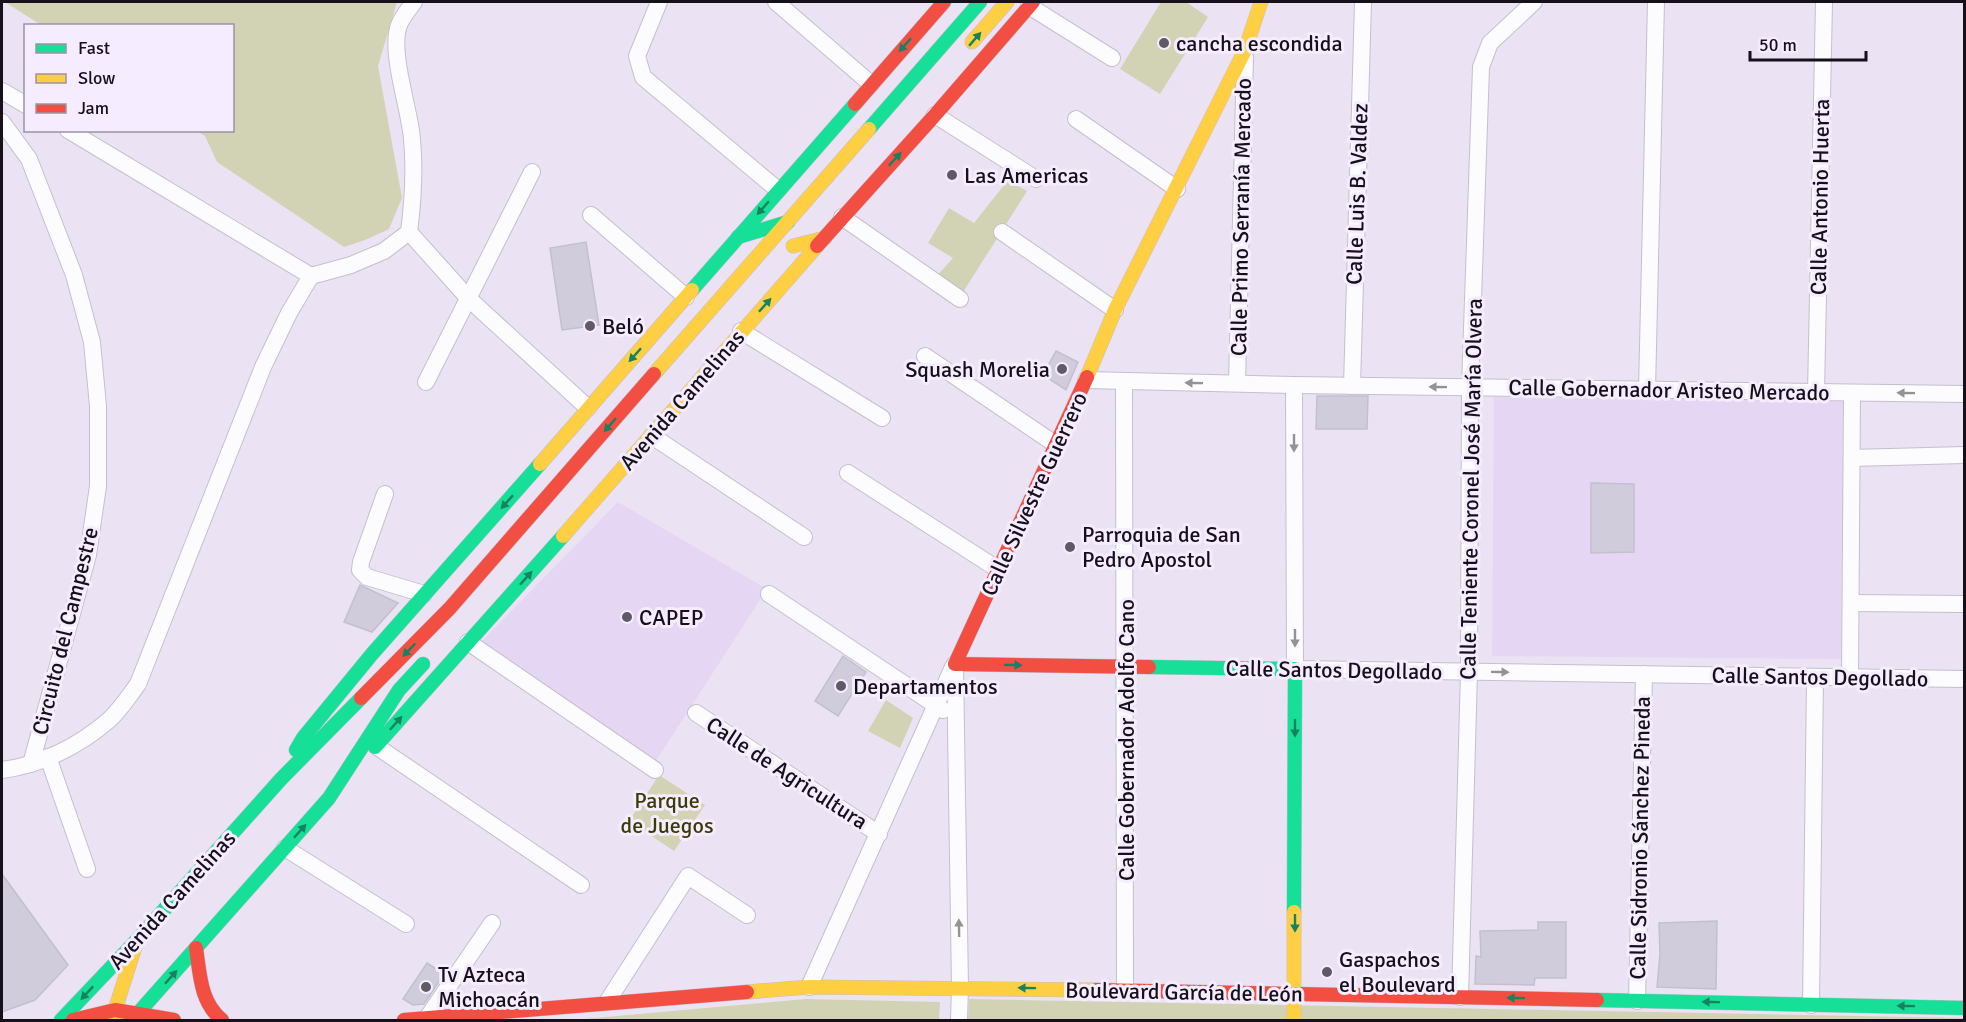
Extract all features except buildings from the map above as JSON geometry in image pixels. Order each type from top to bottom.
[{"type":"main road","name":"Avenida Camelinas","points":[[281,779],[303,738],[378,644],[546,458],[944,2]]},
{"type":"main road","name":"Avenida Camelinas","points":[[62,1020],[218,857],[244,820],[281,779],[450,608],[980,2]]},
{"type":"main road","points":[[961,54],[1007,2]]},
{"type":"main road","name":"Calle Silvestre Guerrero","points":[[955,664],[1086,380],[1115,310],[1245,50],[1261,2]]},
{"type":"main road","name":"Avenida Camelinas","points":[[135,1017],[652,436],[741,331],[935,115],[1031,4]]},
{"type":"main road","points":[[738,237],[788,222]]},
{"type":"main road","points":[[808,229],[789,250],[825,238]]},
{"type":"main road","name":"Avenida Camelinas","points":[[329,798],[399,690],[435,650]]},
{"type":"main road","name":"Calle Santos Degollado","points":[[955,664],[1294,669]]},
{"type":"main road","points":[[1294,669],[1294,1020]]},
{"type":"main road","points":[[244,820],[246,837]]},
{"type":"main road","points":[[260,852],[270,860],[280,854]]},
{"type":"main road","points":[[242,877],[247,888],[246,892]]},
{"type":"main road","points":[[115,1015],[137,940]]},
{"type":"main road","points":[[196,948],[207,1003],[215,1016],[222,1020]]},
{"type":"main road","name":"Boulevard García de León","points":[[404,1020],[809,987],[960,987],[1965,1008]]},
{"type":"main road","points":[[73,1020],[115,1015],[174,1020]]},
{"type":"street","points":[[414,2],[399,25],[397,43],[402,90],[412,138],[413,201],[410,232],[469,298],[588,408]]},
{"type":"street","points":[[658,2],[637,56],[643,77],[778,190]]},
{"type":"street","points":[[776,2],[871,84]]},
{"type":"street","name":"Calle Luis B. Valdez","points":[[1352,386],[1363,2]]},
{"type":"street","name":"Calle Teniente Coronel José María Olvera","points":[[1460,997],[1469,672],[1470,387],[1481,67],[1490,43],[1534,2]]},
{"type":"street","points":[[1647,390],[1656,2]]},
{"type":"street","name":"Calle Antonio Huerta","points":[[1816,392],[1824,2]]},
{"type":"street","points":[[1031,4],[1112,58]]},
{"type":"street","name":"Calle Primo Serranía Mercado","points":[[1237,383],[1245,50]]},
{"type":"street","points":[[2,91],[24,104]]},
{"type":"street","points":[[935,115],[1036,179]]},
{"type":"street","points":[[1076,119],[1177,189]]},
{"type":"street","name":"Circuito del Campestre","points":[[2,122],[29,159],[74,275],[92,342],[98,406],[98,486],[88,555],[31,764]]},
{"type":"street","points":[[71,132],[311,276],[351,265],[384,251],[410,232]]},
{"type":"street","points":[[426,382],[532,172]]},
{"type":"street","points":[[591,215],[686,297]]},
{"type":"street","points":[[842,217],[960,299]]},
{"type":"street","points":[[1002,232],[1115,310]]},
{"type":"street","name":"Circuito del Campestre","points":[[2,770],[22,768],[81,742],[110,718],[138,684],[263,367],[289,313],[311,276]]},
{"type":"street","points":[[741,331],[882,418]]},
{"type":"street","points":[[925,356],[1055,444]]},
{"type":"street","name":"Calle Gobernador Aristeo Mercado","points":[[1086,380],[1965,394]]},
{"type":"street","name":"Calle Gobernador Adolfo Cano","points":[[1124,382],[1125,990]]},
{"type":"street","points":[[1294,385],[1294,669]]},
{"type":"street","points":[[1850,677],[1852,393]]},
{"type":"street","points":[[652,436],[804,537]]},
{"type":"street","points":[[1852,458],[1965,455]]},
{"type":"street","points":[[848,474],[999,570]]},
{"type":"street","points":[[385,494],[360,570],[367,577],[424,594]]},
{"type":"street","points":[[769,594],[955,718]]},
{"type":"street","points":[[1851,603],[1965,604]]},
{"type":"street","points":[[468,642],[655,770]]},
{"type":"street","points":[[955,664],[959,1020]]},
{"type":"street","name":"Calle Silvestre Guerrero","points":[[809,987],[955,664]]},
{"type":"street","name":"Calle Santos Degollado","points":[[1294,669],[1965,679]]},
{"type":"street","name":"Calle Sidronio Sánchez Pineda","points":[[1637,1001],[1644,674]]},
{"type":"street","points":[[1811,1005],[1815,677]]},
{"type":"street","name":"Calle de Agricultura","points":[[696,713],[879,834]]},
{"type":"street","points":[[376,746],[580,885]]},
{"type":"street","name":"Circuito del Campestre","points":[[48,757],[87,869]]},
{"type":"street","points":[[280,854],[405,924]]},
{"type":"street","points":[[607,1002],[688,876],[747,915]]},
{"type":"street","points":[[428,1018],[492,923]]},
{"type":"shaded area","points":[[1494,397],[1843,400],[1841,659],[1492,656]]},
{"type":"shaded area","name":"CAPEP","points":[[618,502],[767,589],[654,764],[477,646]]},
{"type":"green space","points":[[5,2],[397,2],[378,66],[402,198],[389,229],[344,247],[217,162],[205,136],[199,132],[234,132],[234,24],[39,24]]},
{"type":"green space","name":"cancha escondida","points":[[1161,2],[1186,2],[1208,17],[1160,94],[1120,69]]},
{"type":"green space","points":[[1008,180],[1027,191],[960,297],[934,279],[953,258],[928,243],[949,208],[974,223]]},
{"type":"green space","points":[[2,354],[3,520],[2,544]]},
{"type":"green space","points":[[886,700],[913,718],[900,748],[868,731]]},
{"type":"green space","name":"Parque de Juegos","points":[[659,775],[705,805],[674,851],[629,821]]},
{"type":"green space","points":[[806,999],[940,1002],[939,1020],[573,1020]]},
{"type":"green space","points":[[969,999],[1964,1018],[1964,1020],[968,1020]]},
{"type":"traffic: fast","points":[[869,129],[980,2]]},
{"type":"traffic: fast","points":[[692,290],[855,104]]},
{"type":"traffic: fast","points":[[738,237],[788,222]]},
{"type":"traffic: fast","points":[[296,750],[303,738],[372,654],[540,464]]},
{"type":"traffic: fast","points":[[375,747],[563,536]]},
{"type":"traffic: fast","points":[[132,1020],[329,798],[399,690],[423,664]]},
{"type":"traffic: fast","points":[[1149,667],[1295,669],[1294,912]]},
{"type":"traffic: fast","points":[[61,1020],[137,940],[281,779],[361,698]]},
{"type":"traffic: fast","points":[[1597,1000],[1964,1008]]},
{"type":"traffic: slow","points":[[972,42],[1007,2]]},
{"type":"traffic: slow","points":[[1087,377],[1115,310],[1245,50],[1261,2]]},
{"type":"traffic: slow","points":[[654,374],[869,129]]},
{"type":"traffic: slow","points":[[793,246],[825,238]]},
{"type":"traffic: slow","points":[[563,536],[817,246]]},
{"type":"traffic: slow","points":[[540,464],[692,290]]},
{"type":"traffic: slow","points":[[1294,912],[1294,1020]]},
{"type":"traffic: slow","points":[[114,1020],[115,1010],[135,947]]},
{"type":"traffic: slow","points":[[747,992],[809,987],[1096,990]]},
{"type":"traffic: jam","points":[[855,104],[944,2]]},
{"type":"traffic: jam","points":[[817,246],[1033,2]]},
{"type":"traffic: jam","points":[[361,698],[450,608],[654,374]]},
{"type":"traffic: jam","points":[[1087,377],[955,664],[1149,667]]},
{"type":"traffic: jam","points":[[196,948],[205,996],[209,1005],[222,1020]]},
{"type":"traffic: jam","points":[[1096,990],[1597,1000]]},
{"type":"traffic: jam","points":[[404,1020],[747,992]]},
{"type":"traffic: jam","points":[[73,1020],[115,1010],[174,1020]]},
{"type":"place","name":"cancha escondida","points":[[1164,43]]},
{"type":"place","name":"Las Americas","points":[[952,175]]},
{"type":"place","name":"Beló","points":[[590,326]]},
{"type":"place","name":"Squash Morelia","points":[[1062,369]]},
{"type":"place","name":"Parroquia de San Pedro Apostol","points":[[1070,547]]},
{"type":"place","name":"CAPEP","points":[[627,617]]},
{"type":"place","name":"Departamentos","points":[[841,686]]},
{"type":"place","name":"Gaspachos el Boulevard","points":[[1327,972]]},
{"type":"place","name":"Tv Azteca Michoacán","points":[[426,987]]}]
